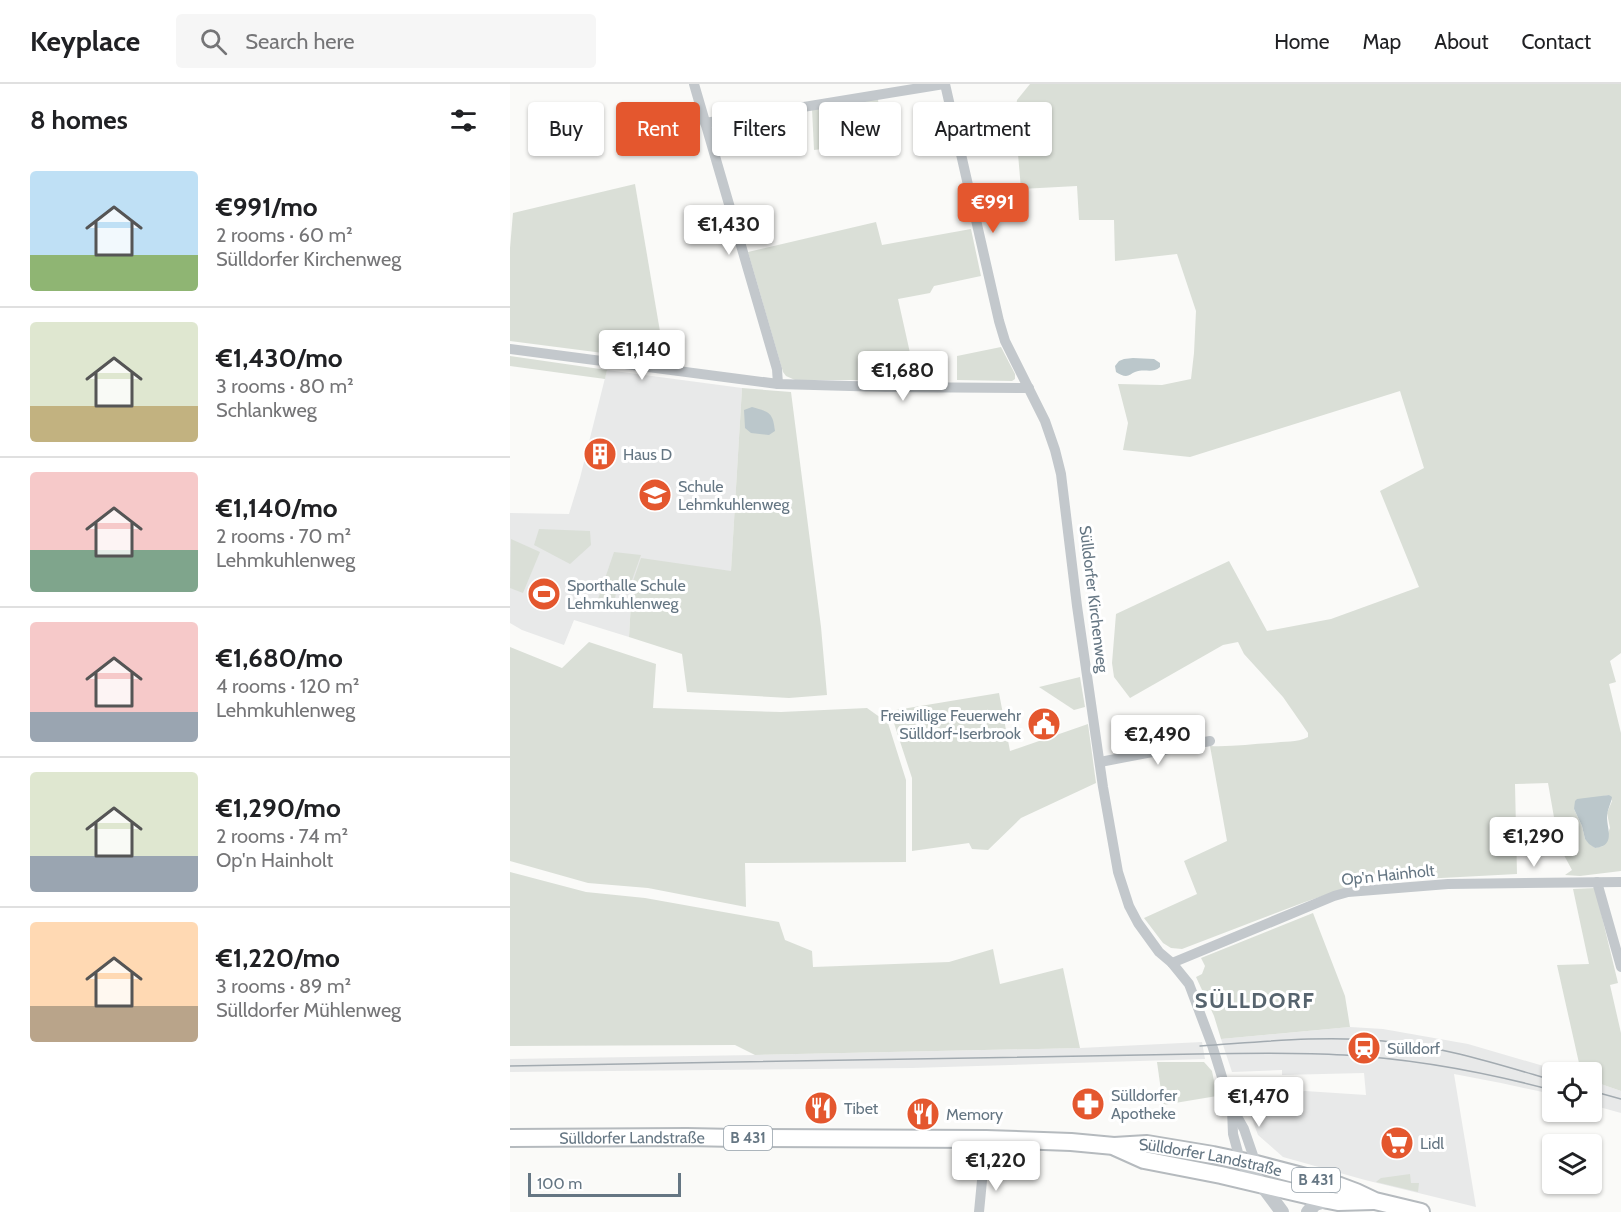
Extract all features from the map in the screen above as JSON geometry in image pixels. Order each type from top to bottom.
[{"type":"main road","name":"Sülldorfer Landstraße","points":[[510,1138],[986,1139],[1114,1146],[1147,1144],[1248,1162],[1340,1186],[1375,1201],[1420,1212]]},
{"type":"main road","name":"Sülldorfer Landstraße","points":[[1114,1146],[1144,1160],[1328,1200],[1375,1201]]},
{"type":"street","points":[[694,84],[777,369],[778,384]]},
{"type":"street","points":[[705,123],[944,84]]},
{"type":"street","name":"Sülldorfer Kirchenweg","points":[[944,84],[999,321],[1005,341],[1045,421],[1061,474],[1076,599],[1100,762],[1114,853],[1122,885],[1138,923],[1159,952],[1172,963],[1189,984],[1209,1035],[1231,1106],[1244,1129],[1248,1162]]},
{"type":"street","points":[[510,350],[778,384],[1029,388]]},
{"type":"street","points":[[1100,762],[1210,741]]},
{"type":"street","points":[[1597,882],[1621,967]]},
{"type":"street","name":"Op'n Hainholt","points":[[1172,963],[1348,892],[1459,884],[1621,882]]},
{"type":"street","name":"Sülldorfer Kirchenweg","points":[[1231,1106],[1233,1134],[1262,1185],[1282,1212]]},
{"type":"street","points":[[979,1212],[986,1139]]},
{"type":"street","points":[[1308,1212],[1314,1204],[1328,1200]]},
{"type":"shaded area","points":[[1030,84],[1621,84],[1621,653],[1610,661],[1616,682],[1609,684],[1621,733],[1621,871],[1580,876],[1565,875],[1572,870],[1559,846],[1548,783],[1515,784],[1517,874],[1384,881],[1346,888],[1182,949],[1171,948],[1163,943],[1144,918],[1197,894],[1184,861],[1227,841],[1210,746],[1295,741],[1308,737],[1308,733],[1283,697],[1244,654],[1238,642],[1223,645],[1130,698],[1114,677],[1112,663],[1116,614],[1229,561],[1267,631],[1331,619],[1419,587],[1380,491],[1424,468],[1400,391],[1190,457],[1123,450],[1128,423],[1118,384],[1162,385],[1191,379],[1196,311],[1177,254],[1115,261],[1114,220],[1079,220],[1077,186],[1021,189],[1018,156],[1052,156],[1052,102],[1017,102]],"holes":[[[1609,795],[1612,801],[1607,813],[1610,828],[1603,846],[1595,848],[1585,839],[1574,809],[1594,798]]]},
{"type":"shaded area","points":[[878,99],[878,102],[858,102]]},
{"type":"shaded area","points":[[819,108],[819,149],[814,150],[812,109]]},
{"type":"shaded area","points":[[635,184],[665,361],[510,341],[510,248],[513,213]]},
{"type":"shaded area","points":[[876,222],[882,245],[971,229],[981,276],[934,286],[930,293],[898,299],[916,380],[795,380],[786,376],[748,252]]},
{"type":"shaded area","points":[[1001,347],[1015,374],[1015,379],[1012,381],[957,380],[957,356]]},
{"type":"shaded area","points":[[510,356],[607,370],[605,379],[510,366]]},
{"type":"shaded area","points":[[1133,358],[1154,359],[1160,363],[1160,367],[1126,376],[1116,372],[1115,366],[1119,361]]},
{"type":"shaded area","name":"Schule Lehmkuhlenweg","points":[[607,370],[742,388],[731,572],[632,584],[629,637],[574,620],[564,645],[522,630],[510,623],[510,513],[569,514]]},
{"type":"shaded area","points":[[742,388],[791,392],[821,627],[827,695],[789,698],[687,692],[682,654],[629,637],[632,584],[641,558],[731,571]]},
{"type":"shaded area","points":[[752,407],[771,416],[775,431],[769,435],[751,433],[745,428],[744,410]]},
{"type":"shaded area","points":[[539,529],[590,531],[591,545],[570,564],[534,545]]},
{"type":"shaded area","points":[[511,539],[540,552],[523,593],[510,588]]},
{"type":"shaded area","points":[[614,552],[641,555],[631,583],[617,586],[614,605],[596,605]]},
{"type":"shaded area","points":[[589,642],[656,664],[653,708],[781,712],[867,708],[888,723],[906,780],[906,862],[745,863],[746,907],[648,888],[588,883],[510,861],[510,647],[562,668]]},
{"type":"shaded area","points":[[1080,677],[1085,707],[1074,710],[1039,687]]},
{"type":"shaded area","points":[[999,693],[1010,751],[1088,724],[1096,783],[1021,818],[988,850],[972,849],[969,843],[912,851],[912,778],[890,711]]},
{"type":"shaded area","points":[[1609,795],[1612,797],[1607,814],[1608,840],[1602,847],[1595,848],[1585,839],[1574,809],[1575,801]]},
{"type":"shaded area","points":[[510,872],[586,892],[645,898],[779,922],[785,940],[812,951],[813,967],[949,962],[993,949],[1000,984],[1063,968],[1080,1048],[755,1055],[735,1045],[510,1046]]},
{"type":"shaded area","points":[[1595,888],[1618,983],[1610,985],[1621,1033],[1621,1091],[1602,1084],[1602,1062],[1579,1062],[1557,965],[1589,964],[1573,889]]},
{"type":"shaded area","points":[[1313,913],[1345,996],[1350,1027],[1221,1039],[1214,1016],[1196,977],[1202,974],[1205,966],[1201,958]]},
{"type":"shaded area","points":[[1350,1027],[1383,1029],[1468,1044],[1542,1066],[1542,1092],[1454,1074],[1476,1207],[1283,1157],[1258,1135],[1247,1105],[1275,1096],[1305,1091],[1366,1095],[1364,1073],[1282,1075],[1282,1070],[1232,1072],[1221,1039]]},
{"type":"shaded area","points":[[1202,1042],[1205,1059],[912,1068],[510,1072],[510,1059],[1080,1048]]},
{"type":"shaded area","points":[[1157,1062],[1204,1062],[1212,1071],[1217,1096],[1163,1105]]},
{"type":"shaded area","points":[[1602,1084],[1621,1091],[1621,1113],[1602,1108]]},
{"type":"shaded area","points":[[1410,1174],[1411,1183],[1419,1183],[1418,1192],[1376,1182],[1381,1178]]},
{"type":"tram line","points":[[1200,1046],[1314,1039],[1360,1039],[1405,1043],[1447,1051],[1542,1077]]},
{"type":"tram line","points":[[510,1066],[1308,1053],[1423,1063],[1501,1077],[1542,1087]]},
{"type":"tram line","points":[[1602,1094],[1621,1099]]},
{"type":"place","name":"Haus D","points":[[600,454]]},
{"type":"place","name":"Schule Lehmkuhlenweg","points":[[655,495]]},
{"type":"place","name":"Sporthalle Schule Lehmkuhlenweg","points":[[544,594]]},
{"type":"place","name":"Freiwillige Feuerwehr Sülldorf-Iserbrook","points":[[1044,724]]},
{"type":"place","name":"Sülldorf","points":[[1364,1048]]},
{"type":"place","name":"Sülldorfer Apotheke","points":[[1088,1104]]},
{"type":"place","name":"Tibet","points":[[821,1108]]},
{"type":"place","name":"Memory","points":[[923,1114]]},
{"type":"place","name":"Lidl","points":[[1397,1143]]},
{"type":"district","name":"SÜLLDORF","points":[[1255,1000]]}]
